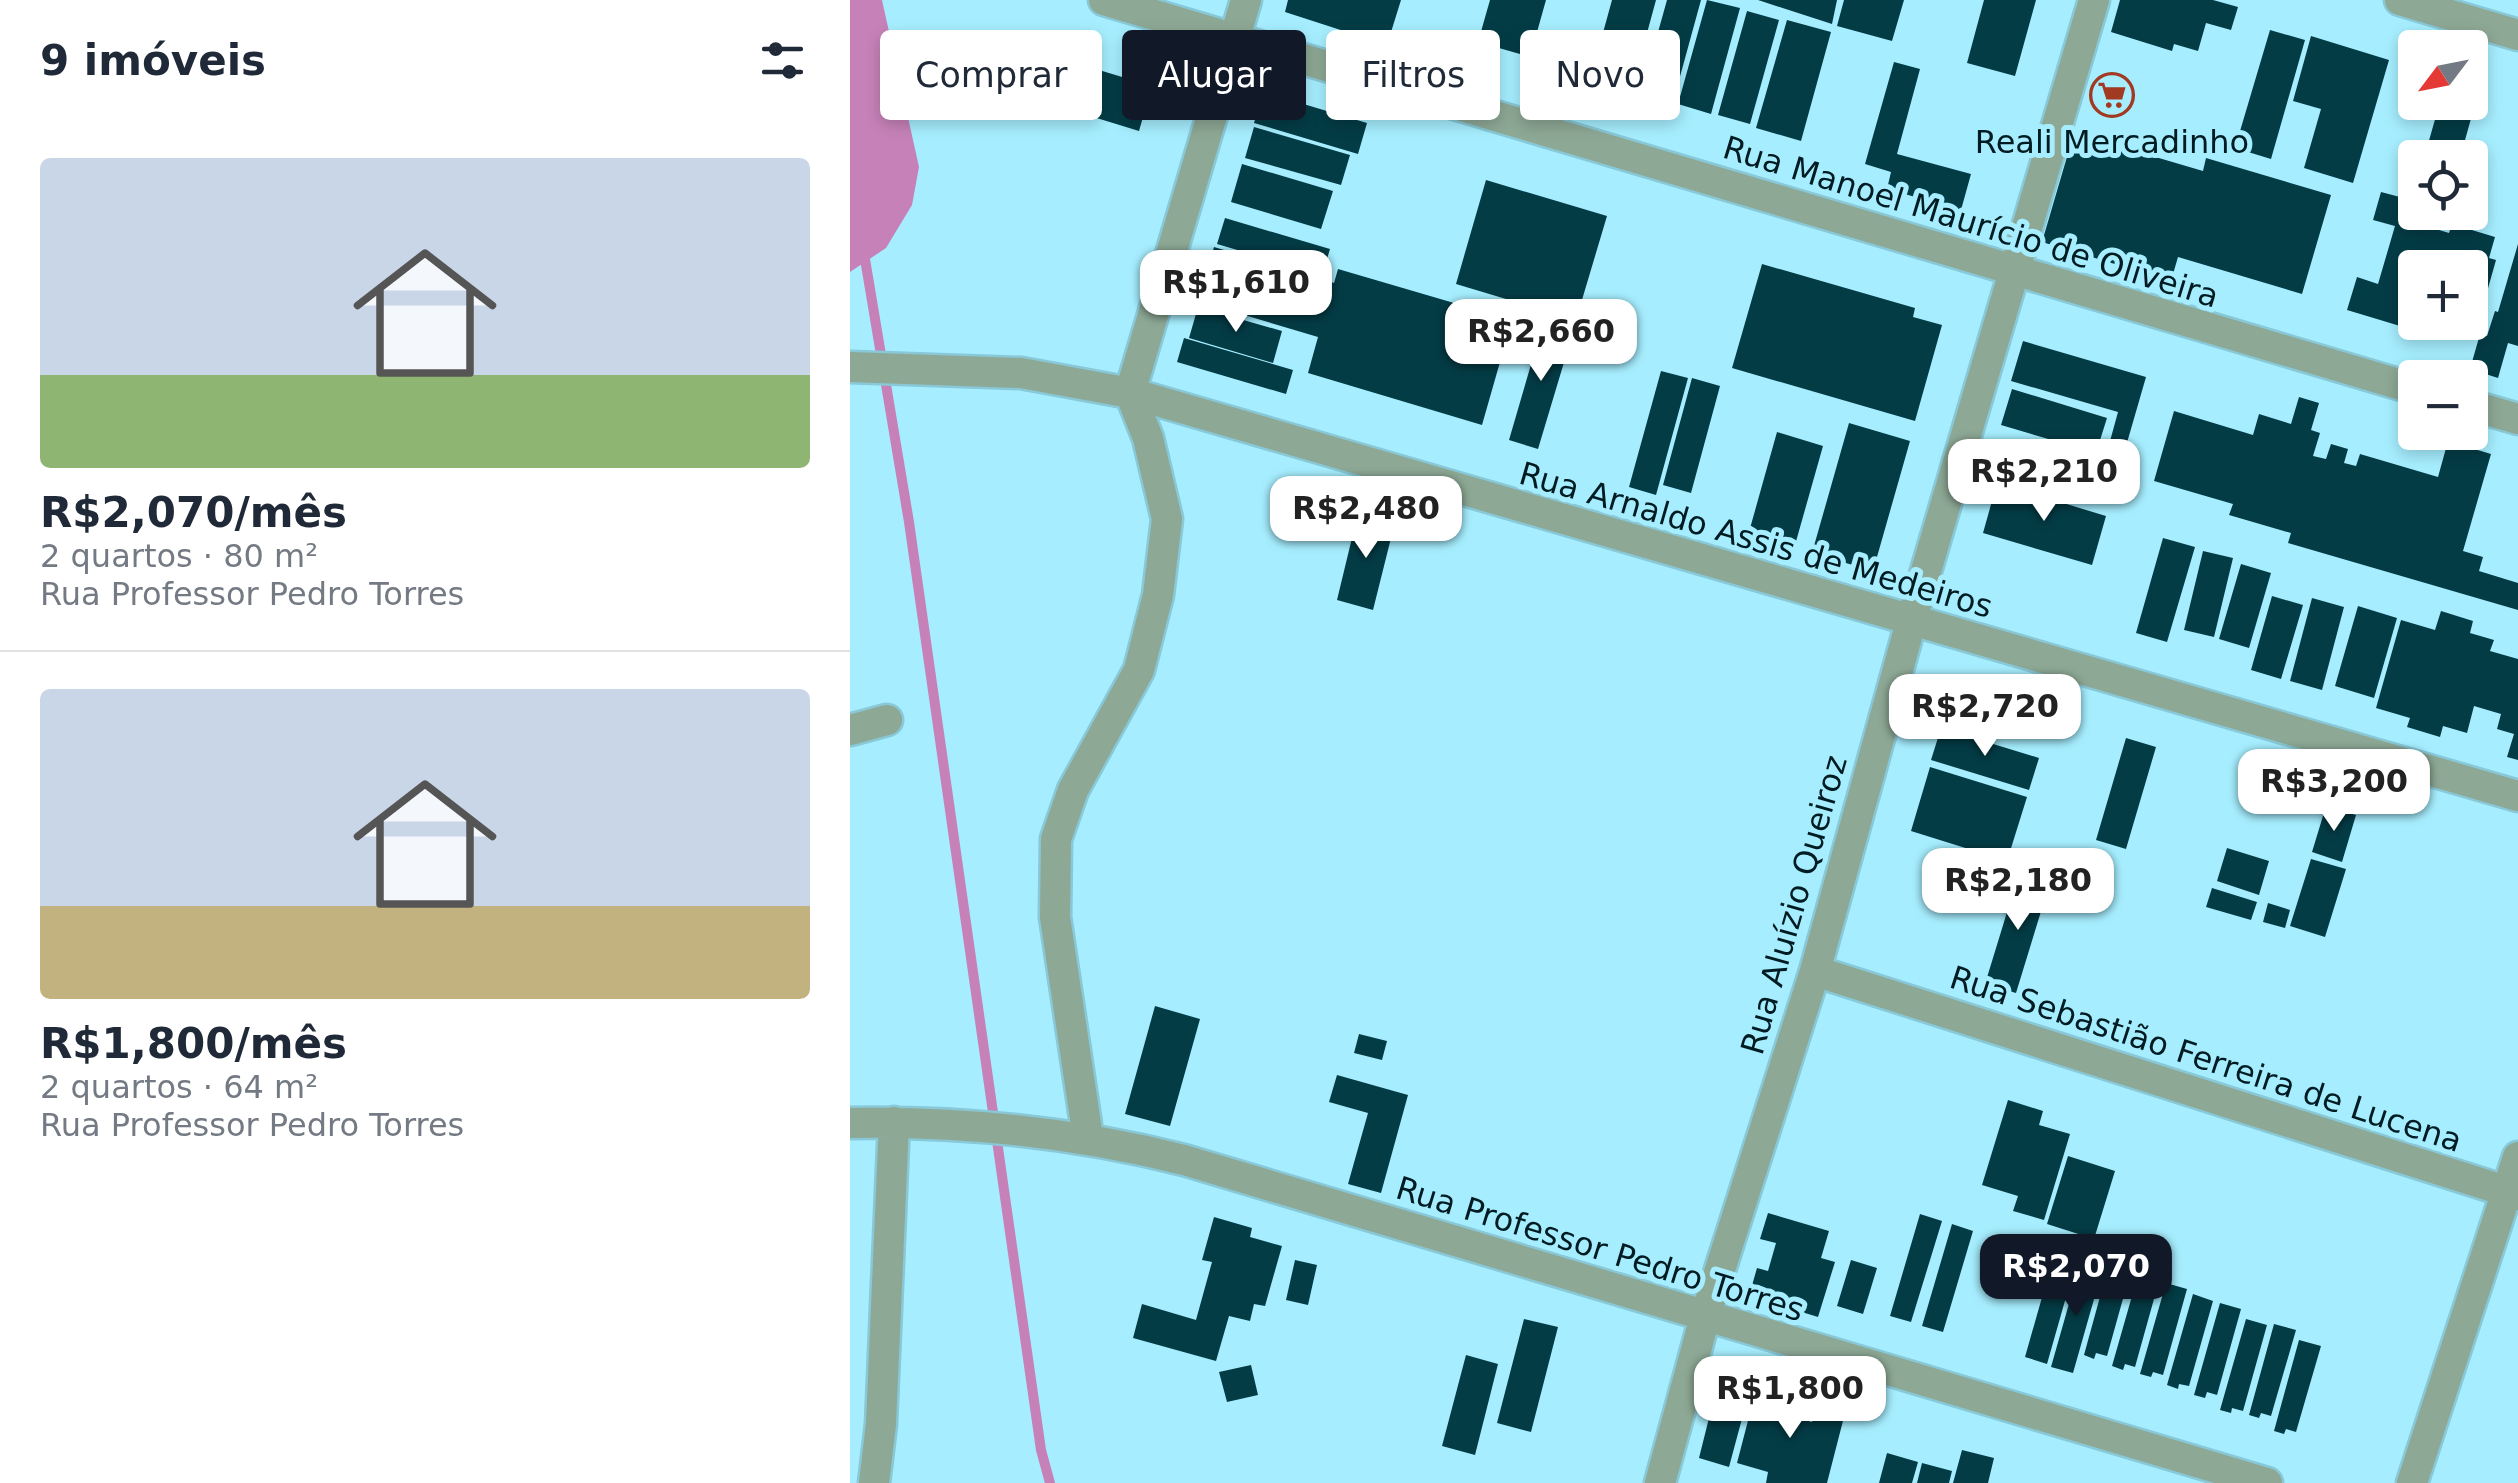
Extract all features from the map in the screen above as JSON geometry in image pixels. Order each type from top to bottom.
[{"type":"street","name":"Rua Manoel Maurício de Oliveira","points":[[1104,0],[1212,30]]},
{"type":"street","points":[[1236,30],[1246,0]]},
{"type":"street","name":"Rua Aluízio Queiroz","points":[[1660,1483],[1704,1318],[1815,970],[1911,622],[2094,0]]},
{"type":"street","points":[[2400,0],[2518,36]]},
{"type":"street","name":"Rua Manoel Maurício de Oliveira","points":[[1306,58],[2016,274],[2398,385]]},
{"type":"street","points":[[1088,1138],[1055,916],[1056,839],[1073,790],[1139,670],[1158,595],[1166,519],[1148,438],[1130,393],[1210,120]]},
{"type":"street","name":"Rua Arnaldo Assis de Medeiros","points":[[851,368],[1021,373],[1130,393],[2518,796]]},
{"type":"street","points":[[2488,411],[2518,420]]},
{"type":"street","points":[[850,730],[887,720]]},
{"type":"street","name":"Rua Sebastião Ferreira de Lucena","points":[[1815,970],[2514,1193]]},
{"type":"street","name":"Rua Professor Pedro Torres","points":[[850,1122],[1030,1129],[1184,1160],[2267,1483]]},
{"type":"street","points":[[874,1483],[881,1424],[894,1122]]},
{"type":"street","points":[[2412,1483],[2514,1193],[2518,1157]]},
{"type":"shaded area","points":[[850,0],[882,0],[889,30],[880,30],[880,120],[909,120],[919,167],[912,205],[886,248],[850,272]]},
{"type":"building","points":[[1288,0],[1401,0],[1392,30],[1341,30],[1285,12]]},
{"type":"building","points":[[1490,0],[1546,0],[1538,30],[1520,30],[1520,54],[1500,48],[1500,30],[1481,30]]},
{"type":"building","points":[[1612,0],[1656,0],[1648,30],[1604,30]]},
{"type":"building","points":[[1667,0],[1701,0],[1680,76],[1680,30],[1659,30]]},
{"type":"building","points":[[1707,0],[1740,8],[1711,114],[1680,105]]},
{"type":"building","points":[[1758,0],[1837,0],[1832,24]]},
{"type":"building","points":[[1844,0],[1904,0],[1892,41],[1837,26]]},
{"type":"building","points":[[1984,0],[2036,0],[2015,76],[1967,63]]},
{"type":"building","points":[[2120,0],[2213,0],[2238,7],[2231,30],[2206,23],[2198,51],[2174,44],[2172,51],[2111,32]]},
{"type":"building","points":[[1747,11],[1779,20],[1750,124],[1718,115]]},
{"type":"building","points":[[1787,20],[1831,32],[1801,141],[1756,128]]},
{"type":"building","points":[[2270,30],[2305,40],[2271,159],[2235,148]]},
{"type":"building","points":[[2311,36],[2389,60],[2353,183],[2304,168],[2321,109],[2293,101]]},
{"type":"building","points":[[1894,62],[1920,69],[1897,154],[1971,174],[1961,210],[1887,189],[1891,172],[1865,164]]},
{"type":"building","points":[[1102,71],[1122,77],[1122,120],[1142,120],[1139,131],[1102,120]]},
{"type":"building","points":[[1306,105],[1326,111],[1326,120],[1367,123],[1358,154],[1254,123],[1306,120]]},
{"type":"building","points":[[2435,120],[2471,120],[2465,140],[2429,140]]},
{"type":"building","points":[[1254,127],[1350,155],[1341,185],[1245,158]]},
{"type":"building","points":[[2074,133],[2203,171],[2206,158],[2331,195],[2302,294],[2178,257],[2171,281],[2042,242]]},
{"type":"building","points":[[1242,164],[1333,191],[1321,229],[1231,202]]},
{"type":"building","points":[[1486,180],[1607,216],[1576,320],[1456,284]]},
{"type":"building","points":[[2381,192],[2398,196],[2398,230],[2472,230],[2495,237],[2489,258],[2496,260],[2488,288],[2488,250],[2398,250],[2398,325],[2347,310],[2357,277],[2378,284],[2395,226],[2373,220]]},
{"type":"building","points":[[1225,218],[1330,249],[1322,275],[1217,244]]},
{"type":"building","points":[[2518,244],[2518,346],[2508,343],[2498,378],[2488,375],[2488,360],[2473,360],[2478,340],[2488,340],[2495,311],[2498,312]]},
{"type":"building","points":[[1214,247],[1334,283],[1338,269],[1512,320],[1482,425],[1308,373],[1318,337],[1211,305],[1218,278],[1206,274]]},
{"type":"building","points":[[1762,264],[1915,308],[1913,317],[1942,325],[1915,421],[1732,368]]},
{"type":"building","points":[[1198,307],[1282,331],[1273,363],[1189,338]]},
{"type":"building","points":[[1544,320],[1574,329],[1538,449],[1509,440]]},
{"type":"building","points":[[1184,338],[1293,370],[1286,394],[1177,362]]},
{"type":"building","points":[[2023,341],[2146,377],[2120,467],[2104,463],[2118,412],[2011,381]]},
{"type":"building","points":[[1661,371],[1688,378],[1656,495],[1629,487]]},
{"type":"building","points":[[1692,378],[1720,386],[1691,493],[1663,485]]},
{"type":"building","points":[[2012,389],[2107,418],[2096,453],[2001,425]]},
{"type":"building","points":[[2299,397],[2319,403],[2311,430],[2320,433],[2313,456],[2326,459],[2331,444],[2348,449],[2344,463],[2356,466],[2360,454],[2438,477],[2446,450],[2491,454],[2463,551],[2483,557],[2479,571],[2518,583],[2518,610],[2288,543],[2291,533],[2229,515],[2233,504],[2154,481],[2174,411],[2253,435],[2259,414],[2291,424]]},
{"type":"building","points":[[1849,423],[1910,441],[1873,571],[1812,553]]},
{"type":"building","points":[[1777,432],[1823,446],[1795,545],[1749,532]]},
{"type":"building","points":[[1997,483],[2106,516],[2092,565],[1983,533]]},
{"type":"building","points":[[1358,513],[1395,522],[1373,610],[1337,600]]},
{"type":"building","points":[[2163,538],[2195,547],[2167,642],[2136,633]]},
{"type":"building","points":[[2203,551],[2233,558],[2214,637],[2184,630]]},
{"type":"building","points":[[2241,564],[2271,573],[2249,648],[2219,639]]},
{"type":"building","points":[[2272,596],[2303,605],[2281,679],[2251,670]]},
{"type":"building","points":[[2312,598],[2344,607],[2322,690],[2290,681]]},
{"type":"building","points":[[2358,606],[2397,618],[2374,698],[2335,686]]},
{"type":"building","points":[[2441,611],[2473,621],[2470,633],[2494,640],[2490,651],[2518,659],[2518,760],[2507,757],[2514,734],[2497,729],[2501,714],[2474,706],[2467,733],[2443,726],[2440,737],[2407,727],[2410,718],[2376,708],[2401,620],[2435,630]]},
{"type":"building","points":[[1941,728],[2039,758],[2029,790],[1931,760]]},
{"type":"building","points":[[2126,738],[2156,747],[2126,849],[2096,840]]},
{"type":"building","points":[[1930,767],[2027,797],[2007,861],[1911,831]]},
{"type":"building","points":[[2326,806],[2356,815],[2342,862],[2312,852]]},
{"type":"building","points":[[2227,848],[2269,861],[2259,895],[2217,881]]},
{"type":"building","points":[[2311,859],[2346,869],[2325,937],[2290,926]]},
{"type":"building","points":[[2019,873],[2050,882],[2016,993],[1985,984]]},
{"type":"building","points":[[2212,888],[2257,902],[2251,920],[2206,907]]},
{"type":"building","points":[[2268,903],[2290,910],[2285,928],[2263,922]]},
{"type":"building","points":[[1155,1006],[1200,1019],[1170,1126],[1125,1114]]},
{"type":"building","points":[[1359,1034],[1387,1041],[1382,1060],[1354,1053]]},
{"type":"building","points":[[1337,1075],[1408,1095],[1381,1193],[1348,1184],[1368,1113],[1329,1102]]},
{"type":"building","points":[[2008,1100],[2043,1111],[2039,1125],[2070,1134],[2044,1220],[2013,1211],[2018,1196],[1982,1185]]},
{"type":"building","points":[[2068,1156],[2115,1171],[2094,1239],[2047,1224]]},
{"type":"building","points":[[1768,1213],[1829,1231],[1821,1258],[1835,1262],[1818,1317],[1749,1296],[1757,1268],[1768,1271],[1776,1243],[1760,1239]]},
{"type":"building","points":[[1920,1214],[1942,1221],[1911,1322],[1890,1316]]},
{"type":"building","points":[[1214,1217],[1252,1228],[1250,1237],[1282,1246],[1265,1306],[1254,1304],[1250,1321],[1229,1316],[1216,1361],[1133,1338],[1142,1304],[1196,1320],[1212,1262],[1202,1260]]},
{"type":"building","points":[[1952,1224],[1973,1231],[1943,1332],[1922,1326]]},
{"type":"building","points":[[2054,1255],[2076,1262],[2047,1364],[2025,1357]]},
{"type":"building","points":[[1295,1260],[1317,1265],[1308,1305],[1286,1300]]},
{"type":"building","points":[[1851,1260],[1877,1268],[1863,1314],[1837,1306]]},
{"type":"building","points":[[2109,1264],[2131,1270],[2107,1356],[2096,1353],[2094,1359],[2084,1355]]},
{"type":"building","points":[[2080,1265],[2102,1271],[2073,1373],[2051,1367]]},
{"type":"building","points":[[2138,1275],[2159,1281],[2135,1367],[2125,1364],[2123,1370],[2112,1366]]},
{"type":"building","points":[[2166,1283],[2187,1289],[2163,1375],[2153,1372],[2151,1377],[2140,1374]]},
{"type":"building","points":[[2193,1294],[2213,1301],[2189,1386],[2179,1384],[2178,1389],[2167,1385]]},
{"type":"building","points":[[2220,1303],[2241,1309],[2217,1395],[2207,1392],[2205,1398],[2194,1395]]},
{"type":"building","points":[[1524,1319],[1558,1327],[1531,1432],[1497,1423]]},
{"type":"building","points":[[2246,1319],[2267,1325],[2243,1411],[2232,1408],[2231,1413],[2220,1410]]},
{"type":"building","points":[[2274,1324],[2296,1330],[2271,1416],[2261,1413],[2259,1418],[2249,1415]]},
{"type":"building","points":[[2299,1340],[2321,1346],[2296,1432],[2286,1429],[2284,1434],[2274,1431]]},
{"type":"building","points":[[1466,1355],[1498,1364],[1475,1455],[1442,1446]]},
{"type":"building","points":[[1251,1365],[1258,1395],[1227,1402],[1219,1372]]},
{"type":"building","points":[[1722,1366],[1754,1374],[1729,1467],[1699,1458]]},
{"type":"building","points":[[1757,1386],[1788,1394],[1783,1414],[1812,1422],[1816,1406],[1845,1413],[1827,1483],[1766,1483],[1768,1472],[1737,1463]]},
{"type":"building","points":[[1962,1450],[1994,1458],[1988,1483],[1953,1483]]},
{"type":"building","points":[[1887,1453],[1918,1462],[1912,1483],[1879,1483]]},
{"type":"building","points":[[1922,1463],[1952,1471],[1949,1483],[1917,1483]]},
{"type":"waterway","points":[[864,253],[909,522],[1041,1450],[1050,1483]]},
{"type":"place","name":"Reali Mercadinho","points":[[2112,95]]}]
